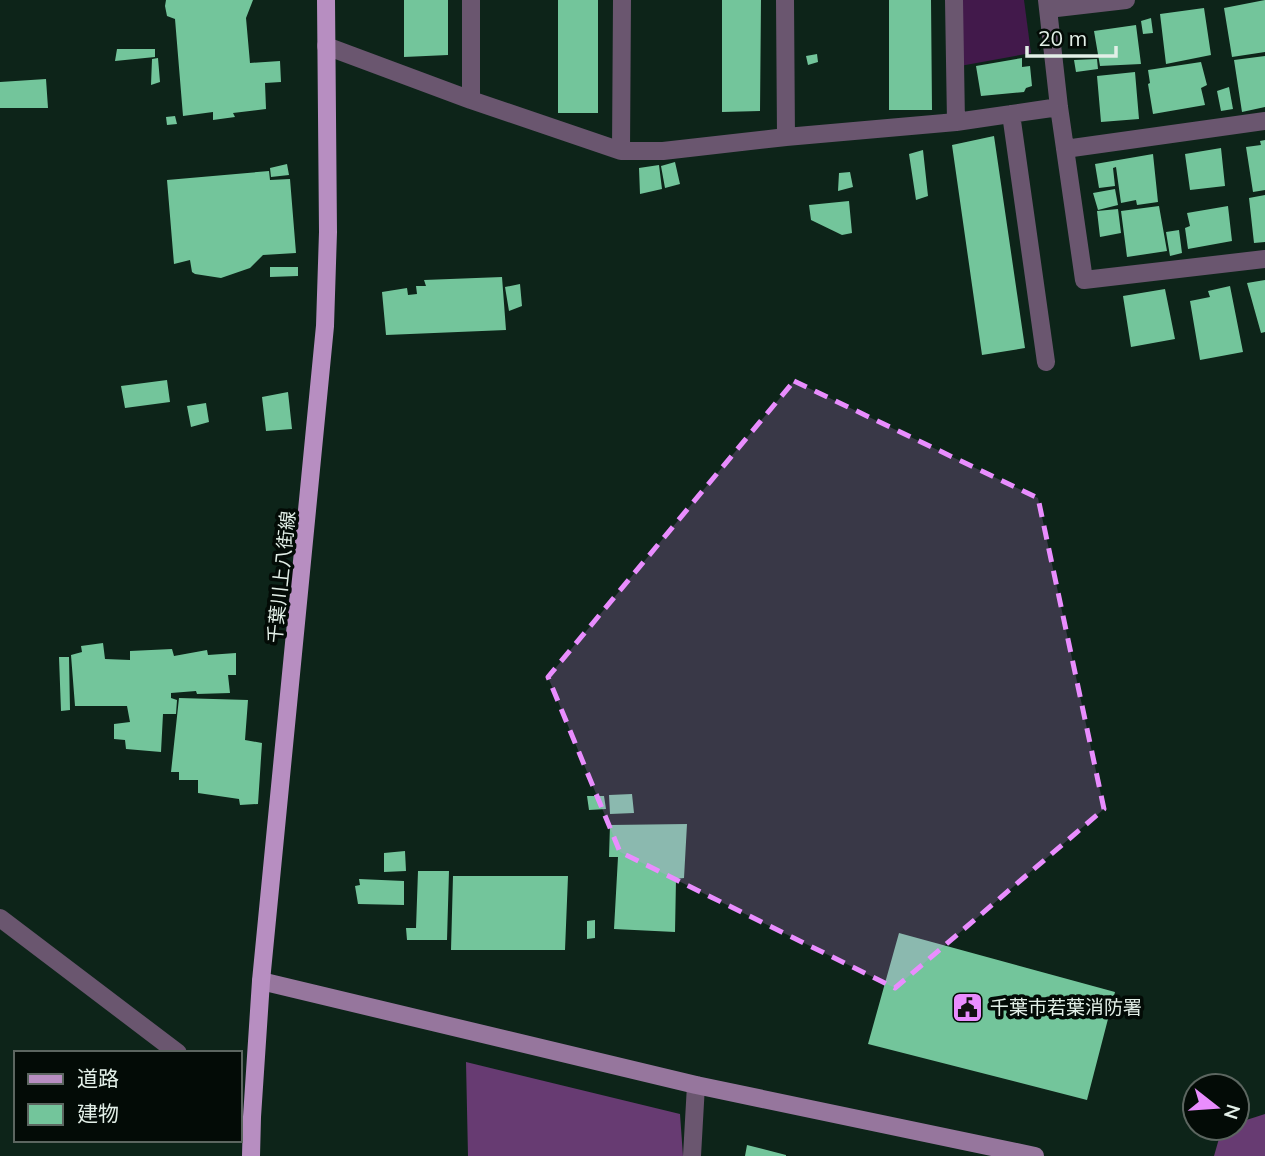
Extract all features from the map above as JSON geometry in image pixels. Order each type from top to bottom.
[{"type":"main road","name":"千葉川上八街線","points":[[251,1156],[246,1111],[325,326],[328,232],[326,0]]},
{"type":"street","points":[[471,0],[471,100]]},
{"type":"street","points":[[621,151],[622,0]]},
{"type":"street","points":[[785,0],[786,137]]},
{"type":"street","points":[[954,0],[956,122]]},
{"type":"street","points":[[1126,0],[1048,5],[1059,107],[1084,281],[1265,259]]},
{"type":"street","points":[[326,46],[471,100],[621,151],[663,151],[956,122],[1059,107]]},
{"type":"street","points":[[1011,114],[1046,362]]},
{"type":"street","points":[[1065,149],[1265,121]]},
{"type":"street","points":[[0,918],[175,1051]]},
{"type":"street","points":[[261,981],[696,1085],[1035,1156]]},
{"type":"street","points":[[692,1156],[696,1085]]},
{"type":"highlighted area","points":[[794,381],[1038,498],[1104,809],[895,988],[620,852],[548,677]]},
{"type":"shaded area","points":[[960,0],[1024,0],[1031,53],[960,66]]},
{"type":"shaded area","points":[[466,1062],[680,1114],[683,1156],[468,1156]]},
{"type":"shaded area","points":[[1265,1114],[1265,1156],[1214,1156],[1218,1142],[1251,1142],[1251,1118]]},
{"type":"building","points":[[166,0],[253,0],[246,18],[250,63],[280,61],[281,82],[265,83],[266,109],[233,113],[235,117],[213,120],[213,112],[183,116],[175,19],[167,16]]},
{"type":"building","points":[[404,0],[448,0],[448,55],[404,57]]},
{"type":"building","points":[[558,0],[598,0],[598,113],[558,113]]},
{"type":"building","points":[[722,0],[761,0],[760,111],[722,112]]},
{"type":"building","points":[[889,0],[931,0],[932,110],[889,110]]},
{"type":"building","points":[[1265,0],[1265,52],[1232,57],[1224,8]]},
{"type":"building","points":[[1204,8],[1211,55],[1166,64],[1160,14]]},
{"type":"building","points":[[1151,18],[1153,33],[1143,34],[1141,21]]},
{"type":"building","points":[[1136,25],[1141,64],[1100,66],[1094,31]]},
{"type":"building","points":[[117,49],[155,49],[155,57],[115,61]]},
{"type":"building","points":[[817,54],[818,62],[808,65],[806,56]]},
{"type":"building","points":[[1265,56],[1265,107],[1242,112],[1234,60]]},
{"type":"building","points":[[158,58],[160,82],[151,85],[152,59]]},
{"type":"building","points":[[1022,58],[1022,67],[1030,66],[1032,86],[1024,92],[981,96],[976,66]]},
{"type":"building","points":[[1097,59],[1098,69],[1076,72],[1074,60]]},
{"type":"building","points":[[1201,62],[1207,85],[1201,88],[1205,105],[1153,114],[1148,70]]},
{"type":"building","points":[[1135,72],[1139,119],[1101,122],[1097,76]]},
{"type":"building","points":[[46,79],[48,108],[0,108],[0,82]]},
{"type":"building","points":[[1229,87],[1233,109],[1221,111],[1217,91]]},
{"type":"building","points":[[175,116],[177,124],[167,125],[166,117]]},
{"type":"building","points":[[994,136],[1025,348],[982,355],[952,145]]},
{"type":"building","points":[[1265,140],[1265,190],[1253,192],[1246,147],[1261,145],[1260,141]]},
{"type":"building","points":[[1221,148],[1225,186],[1190,190],[1185,154]]},
{"type":"building","points":[[923,150],[928,196],[916,200],[909,154]]},
{"type":"building","points":[[1153,154],[1158,202],[1137,205],[1136,200],[1121,203],[1116,167],[1113,168],[1115,186],[1099,188],[1095,164]]},
{"type":"building","points":[[675,162],[680,184],[665,188],[661,166]]},
{"type":"building","points":[[287,164],[289,175],[271,177],[270,168]]},
{"type":"building","points":[[659,165],[662,189],[640,194],[639,168]]},
{"type":"building","points":[[269,171],[270,180],[290,179],[296,253],[263,255],[250,268],[221,278],[195,274],[192,272],[190,260],[174,264],[167,180]]},
{"type":"building","points":[[850,172],[853,187],[838,191],[839,173]]},
{"type":"building","points":[[1115,189],[1118,205],[1098,210],[1093,193]]},
{"type":"building","points":[[1265,195],[1265,242],[1254,243],[1249,198]]},
{"type":"building","points":[[849,201],[852,233],[842,235],[811,220],[809,205]]},
{"type":"building","points":[[1159,206],[1167,251],[1127,257],[1121,211]]},
{"type":"building","points":[[1228,206],[1232,241],[1188,249],[1185,228],[1190,226],[1187,213]]},
{"type":"building","points":[[1118,209],[1121,233],[1100,237],[1097,211]]},
{"type":"building","points":[[1179,230],[1182,253],[1170,256],[1166,232]]},
{"type":"building","points":[[270,267],[298,267],[298,276],[270,277]]},
{"type":"building","points":[[502,277],[506,330],[386,335],[382,292],[407,288],[408,295],[417,294],[416,286],[426,286],[424,280]]},
{"type":"building","points":[[1265,280],[1265,332],[1261,333],[1247,283]]},
{"type":"building","points":[[520,284],[522,306],[509,311],[505,287]]},
{"type":"building","points":[[1230,286],[1243,352],[1200,360],[1190,301],[1210,297],[1208,291]]},
{"type":"building","points":[[1165,289],[1175,339],[1131,347],[1123,296]]},
{"type":"building","points":[[167,380],[170,402],[125,408],[121,386]]},
{"type":"building","points":[[288,392],[292,429],[266,431],[262,397]]},
{"type":"building","points":[[206,403],[209,422],[191,427],[187,406]]},
{"type":"building","points":[[103,643],[105,659],[130,660],[130,651],[172,649],[174,656],[207,650],[208,655],[236,653],[236,675],[228,675],[230,693],[171,693],[171,698],[177,700],[176,714],[163,714],[161,752],[126,749],[125,740],[114,739],[114,724],[130,722],[127,706],[75,706],[71,655],[82,652],[81,646]]},
{"type":"building","points":[[59,657],[69,657],[70,710],[61,711]]},
{"type":"building","points":[[179,698],[248,700],[245,740],[262,743],[258,804],[240,805],[239,799],[198,793],[198,780],[179,780],[179,772],[171,772]]},
{"type":"building","points":[[632,794],[634,813],[610,814],[609,795]]},
{"type":"building","points":[[587,796],[604,796],[606,809],[589,810]]},
{"type":"building","points":[[687,824],[684,878],[676,879],[675,932],[614,929],[618,857],[609,857],[610,825]]},
{"type":"building","points":[[405,851],[406,871],[384,872],[384,853]]},
{"type":"building","points":[[418,871],[449,871],[447,940],[407,940],[406,928],[416,928]]},
{"type":"building","points":[[453,876],[568,876],[565,950],[451,950]]},
{"type":"building","points":[[359,879],[404,881],[404,905],[358,904],[355,886],[360,885]]},
{"type":"building","points":[[595,920],[595,938],[587,939],[587,921]]},
{"type":"building","points":[[899,933],[1115,992],[1087,1100],[868,1044]]},
{"type":"building","points":[[747,1145],[786,1155],[786,1156],[745,1156]]},
{"type":"place","name":"千葉市若葉消防署","points":[[967,1007]]}]
